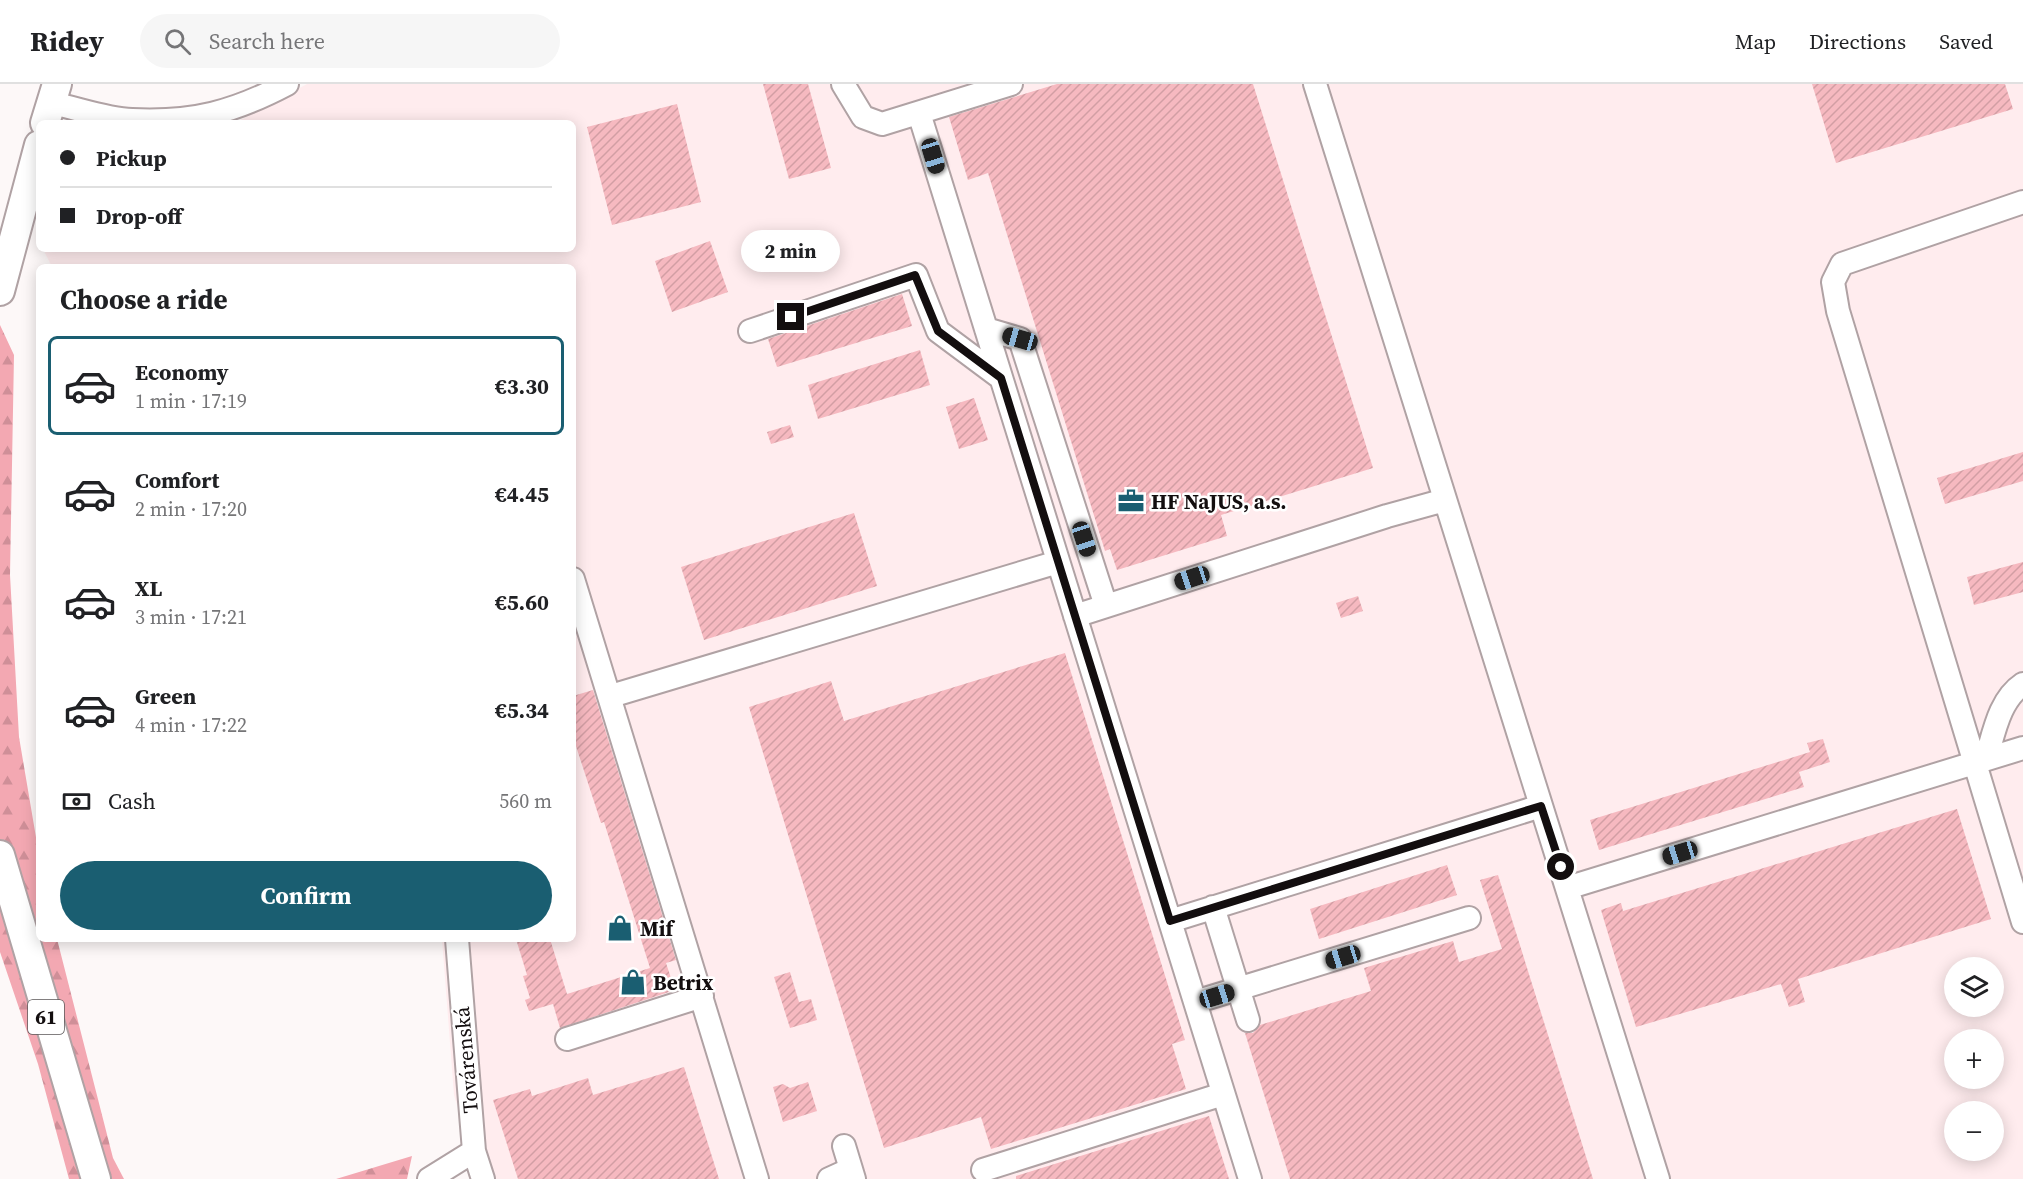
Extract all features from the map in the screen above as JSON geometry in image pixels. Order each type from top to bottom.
[{"type":"main road","points":[[0,291],[36,156]]},
{"type":"main road","name":"61","points":[[0,855],[96,1179]]},
{"type":"lane","points":[[51,103],[131,120],[201,118],[255,101],[287,84]]},
{"type":"lane","points":[[843,84],[863,117],[882,124],[1011,84]]},
{"type":"lane","points":[[1315,84],[1658,1179]]},
{"type":"lane","points":[[919,113],[1250,1179]]},
{"type":"lane","points":[[2023,202],[1842,264],[1833,282],[1838,311],[1979,761],[2023,922]]},
{"type":"lane","points":[[750,331],[915,275],[938,331],[1001,378]]},
{"type":"lane","points":[[987,329],[1020,339],[1106,606]]},
{"type":"lane","points":[[1075,616],[1387,516],[1445,500]]},
{"type":"lane","points":[[611,696],[1059,562]]},
{"type":"lane","points":[[576,588],[758,1179]]},
{"type":"lane","points":[[1979,761],[2003,707],[2014,690],[2023,684]]},
{"type":"lane","points":[[1567,888],[2023,747]]},
{"type":"lane","points":[[1170,921],[1541,806]]},
{"type":"lane","points":[[1213,908],[1248,1020]]},
{"type":"lane","points":[[1195,1002],[1468,918]]},
{"type":"lane","name":"Továrenská","points":[[457,942],[474,1151],[483,1179]]},
{"type":"lane","points":[[567,1039],[702,996]]},
{"type":"lane","points":[[983,1170],[1223,1094]]},
{"type":"lane","points":[[829,1179],[853,1174],[844,1146]]},
{"type":"lane","points":[[429,1179],[474,1151]]},
{"type":"shaded area","points":[[307,84],[2023,84],[2023,1179],[480,1179],[454,1095],[442,942],[576,942],[576,264],[50,264],[44,252],[576,252],[576,120],[241,120]]},
{"type":"green space","points":[[0,325],[14,355],[10,575],[19,737],[36,837],[36,942],[58,942],[113,1158],[124,1179],[69,1179],[38,1064],[0,952]]},
{"type":"green space","points":[[412,1156],[407,1179],[336,1179]]},
{"type":"building","points":[[763,84],[808,84],[831,168],[789,179]]},
{"type":"building","points":[[1057,84],[1253,84],[1373,468],[1221,515],[1227,536],[1117,570],[1110,549],[1105,551],[988,173],[968,180],[949,117]]},
{"type":"building","points":[[1812,84],[2005,84],[2013,109],[1836,163]]},
{"type":"building","points":[[677,104],[701,202],[612,225],[587,127]]},
{"type":"building","points":[[710,241],[728,292],[672,312],[655,261]]},
{"type":"building","points":[[902,294],[912,326],[777,367],[768,339]]},
{"type":"building","points":[[920,350],[930,385],[818,419],[808,385]]},
{"type":"building","points":[[974,398],[988,440],[959,449],[946,407]]},
{"type":"building","points":[[790,425],[794,437],[771,444],[767,432]]},
{"type":"building","points":[[2023,452],[2023,481],[1945,504],[1937,478]]},
{"type":"building","points":[[854,513],[877,586],[704,640],[681,567]]},
{"type":"building","points":[[2023,562],[2023,592],[1974,605],[1967,577]]},
{"type":"building","points":[[1358,596],[1363,611],[1341,618],[1336,603]]},
{"type":"building","points":[[1065,653],[1185,1040],[1172,1044],[1186,1089],[991,1149],[981,1117],[884,1148],[749,707],[831,681],[844,721]]},
{"type":"building","points":[[593,690],[676,960],[666,963],[675,990],[560,1028],[553,1004],[529,1011],[525,1000],[530,998],[523,976],[527,975],[517,942],[551,942],[567,994],[650,968],[604,822],[601,823],[576,746],[576,695]]},
{"type":"building","points":[[1823,739],[1830,762],[1799,772],[1804,787],[1599,850],[1590,820],[1810,752],[1807,743]]},
{"type":"building","points":[[1957,809],[1991,919],[1798,979],[1805,1002],[1789,1007],[1781,984],[1636,1027],[1601,910],[1621,903],[1623,911]]},
{"type":"building","points":[[1447,865],[1457,895],[1319,939],[1310,909]]},
{"type":"building","points":[[1498,875],[1593,1179],[1290,1179],[1245,1033],[1253,1033],[1260,1025],[1371,991],[1364,968],[1453,941],[1459,962],[1502,949],[1480,880]]},
{"type":"building","points":[[790,972],[799,1002],[811,999],[817,1020],[790,1028],[774,977]]},
{"type":"building","points":[[684,1067],[719,1179],[518,1179],[493,1100],[530,1089],[532,1096],[588,1078],[593,1095]]},
{"type":"building","points":[[808,1082],[817,1111],[783,1122],[773,1087],[783,1084],[790,1088]]},
{"type":"building","points":[[1209,1116],[1229,1179],[1016,1179],[1016,1176]]},
{"type":"place","name":"HF NaJUS, a.s.","points":[[1131,501]]},
{"type":"place","name":"Mif","points":[[620,928]]},
{"type":"place","name":"Betrix","points":[[633,982]]},
{"type":"route","points":[[791,317],[915,275],[938,331],[1001,378],[1170,921],[1541,806],[1561,867]]}]
